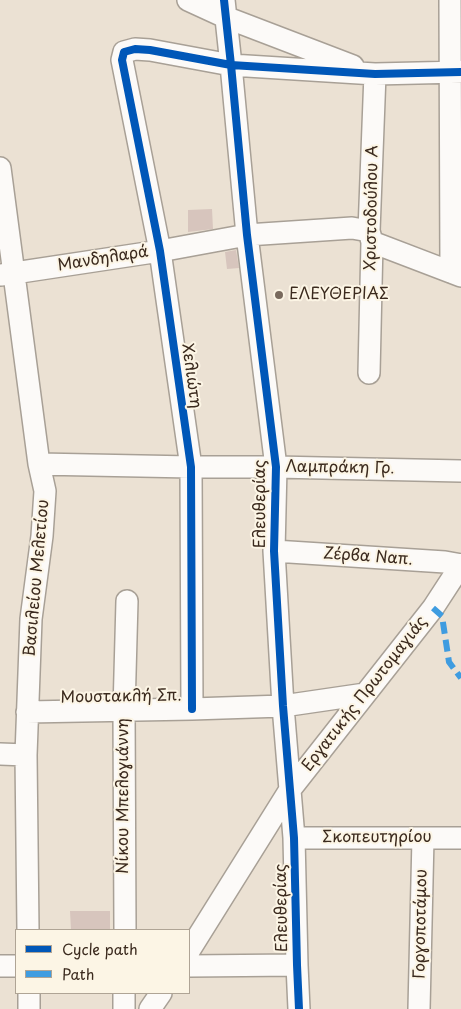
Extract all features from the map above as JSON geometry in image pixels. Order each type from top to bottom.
[{"type":"street","points":[[188,0],[224,8],[375,74]]},
{"type":"street","points":[[450,0],[456,72],[456,274]]},
{"type":"street","name":"Ελευθερίας","points":[[224,8],[232,65],[247,235],[276,467],[274,551],[289,791],[294,838],[300,1009]]},
{"type":"street","name":"Χελιώτη","points":[[192,709],[191,467],[160,251],[122,60],[124,52],[135,49],[232,65]]},
{"type":"street","points":[[232,65],[375,74],[456,72]]},
{"type":"street","name":"Χριστοδούλου Α","points":[[369,373],[375,74]]},
{"type":"street","name":"Βασιλείου Μελετίου","points":[[0,168],[7,274],[45,491],[42,536],[31,619],[27,712],[28,929]]},
{"type":"street","name":"Μανδηλαρά","points":[[7,274],[160,251],[247,235],[352,228],[456,274]]},
{"type":"street","name":"Λαμπράκη Γρ.","points":[[39,464],[461,471]]},
{"type":"street","name":"Ζέρβα Ναπ.","points":[[274,551],[445,562],[461,565]]},
{"type":"street","name":"Εργατικής Πρωτομαγιάς","points":[[190,949],[289,791],[433,608],[461,565]]},
{"type":"street","name":"Νίκου Μπελογιάννη","points":[[125,929],[124,710],[127,601]]},
{"type":"street","name":"Μουστακλή Σπ.","points":[[27,712],[284,706],[365,694]]},
{"type":"street","points":[[0,754],[26,755]]},
{"type":"street","name":"Σκοπευτηρίου","points":[[294,838],[461,838]]},
{"type":"street","name":"Γοργοποτάμου","points":[[419,1009],[423,838]]},
{"type":"street","points":[[190,966],[297,965]]},
{"type":"street","points":[[0,966],[15,966]]},
{"type":"street","points":[[29,994],[30,1009]]},
{"type":"street","points":[[124,994],[124,1009]]},
{"type":"street","points":[[150,1009],[160,994]]},
{"type":"building","points":[[212,209],[213,229],[188,232],[188,210]]},
{"type":"building","points":[[236,250],[239,268],[227,269],[225,252]]},
{"type":"building","points":[[70,911],[110,911],[110,929],[71,929]]},
{"type":"marked path","points":[[433,608],[442,616],[449,662],[461,678]]},
{"type":"cycle path","points":[[224,0],[247,235],[276,467],[274,551],[283,706],[294,838],[299,1009]]},
{"type":"cycle path","points":[[192,709],[191,467],[160,251],[122,60],[124,52],[135,49],[150,50],[231,65],[375,74],[461,72]]},
{"type":"place","name":"ΕΛΕΥΘΕΡΙΑΣ","points":[[279,295]]}]
